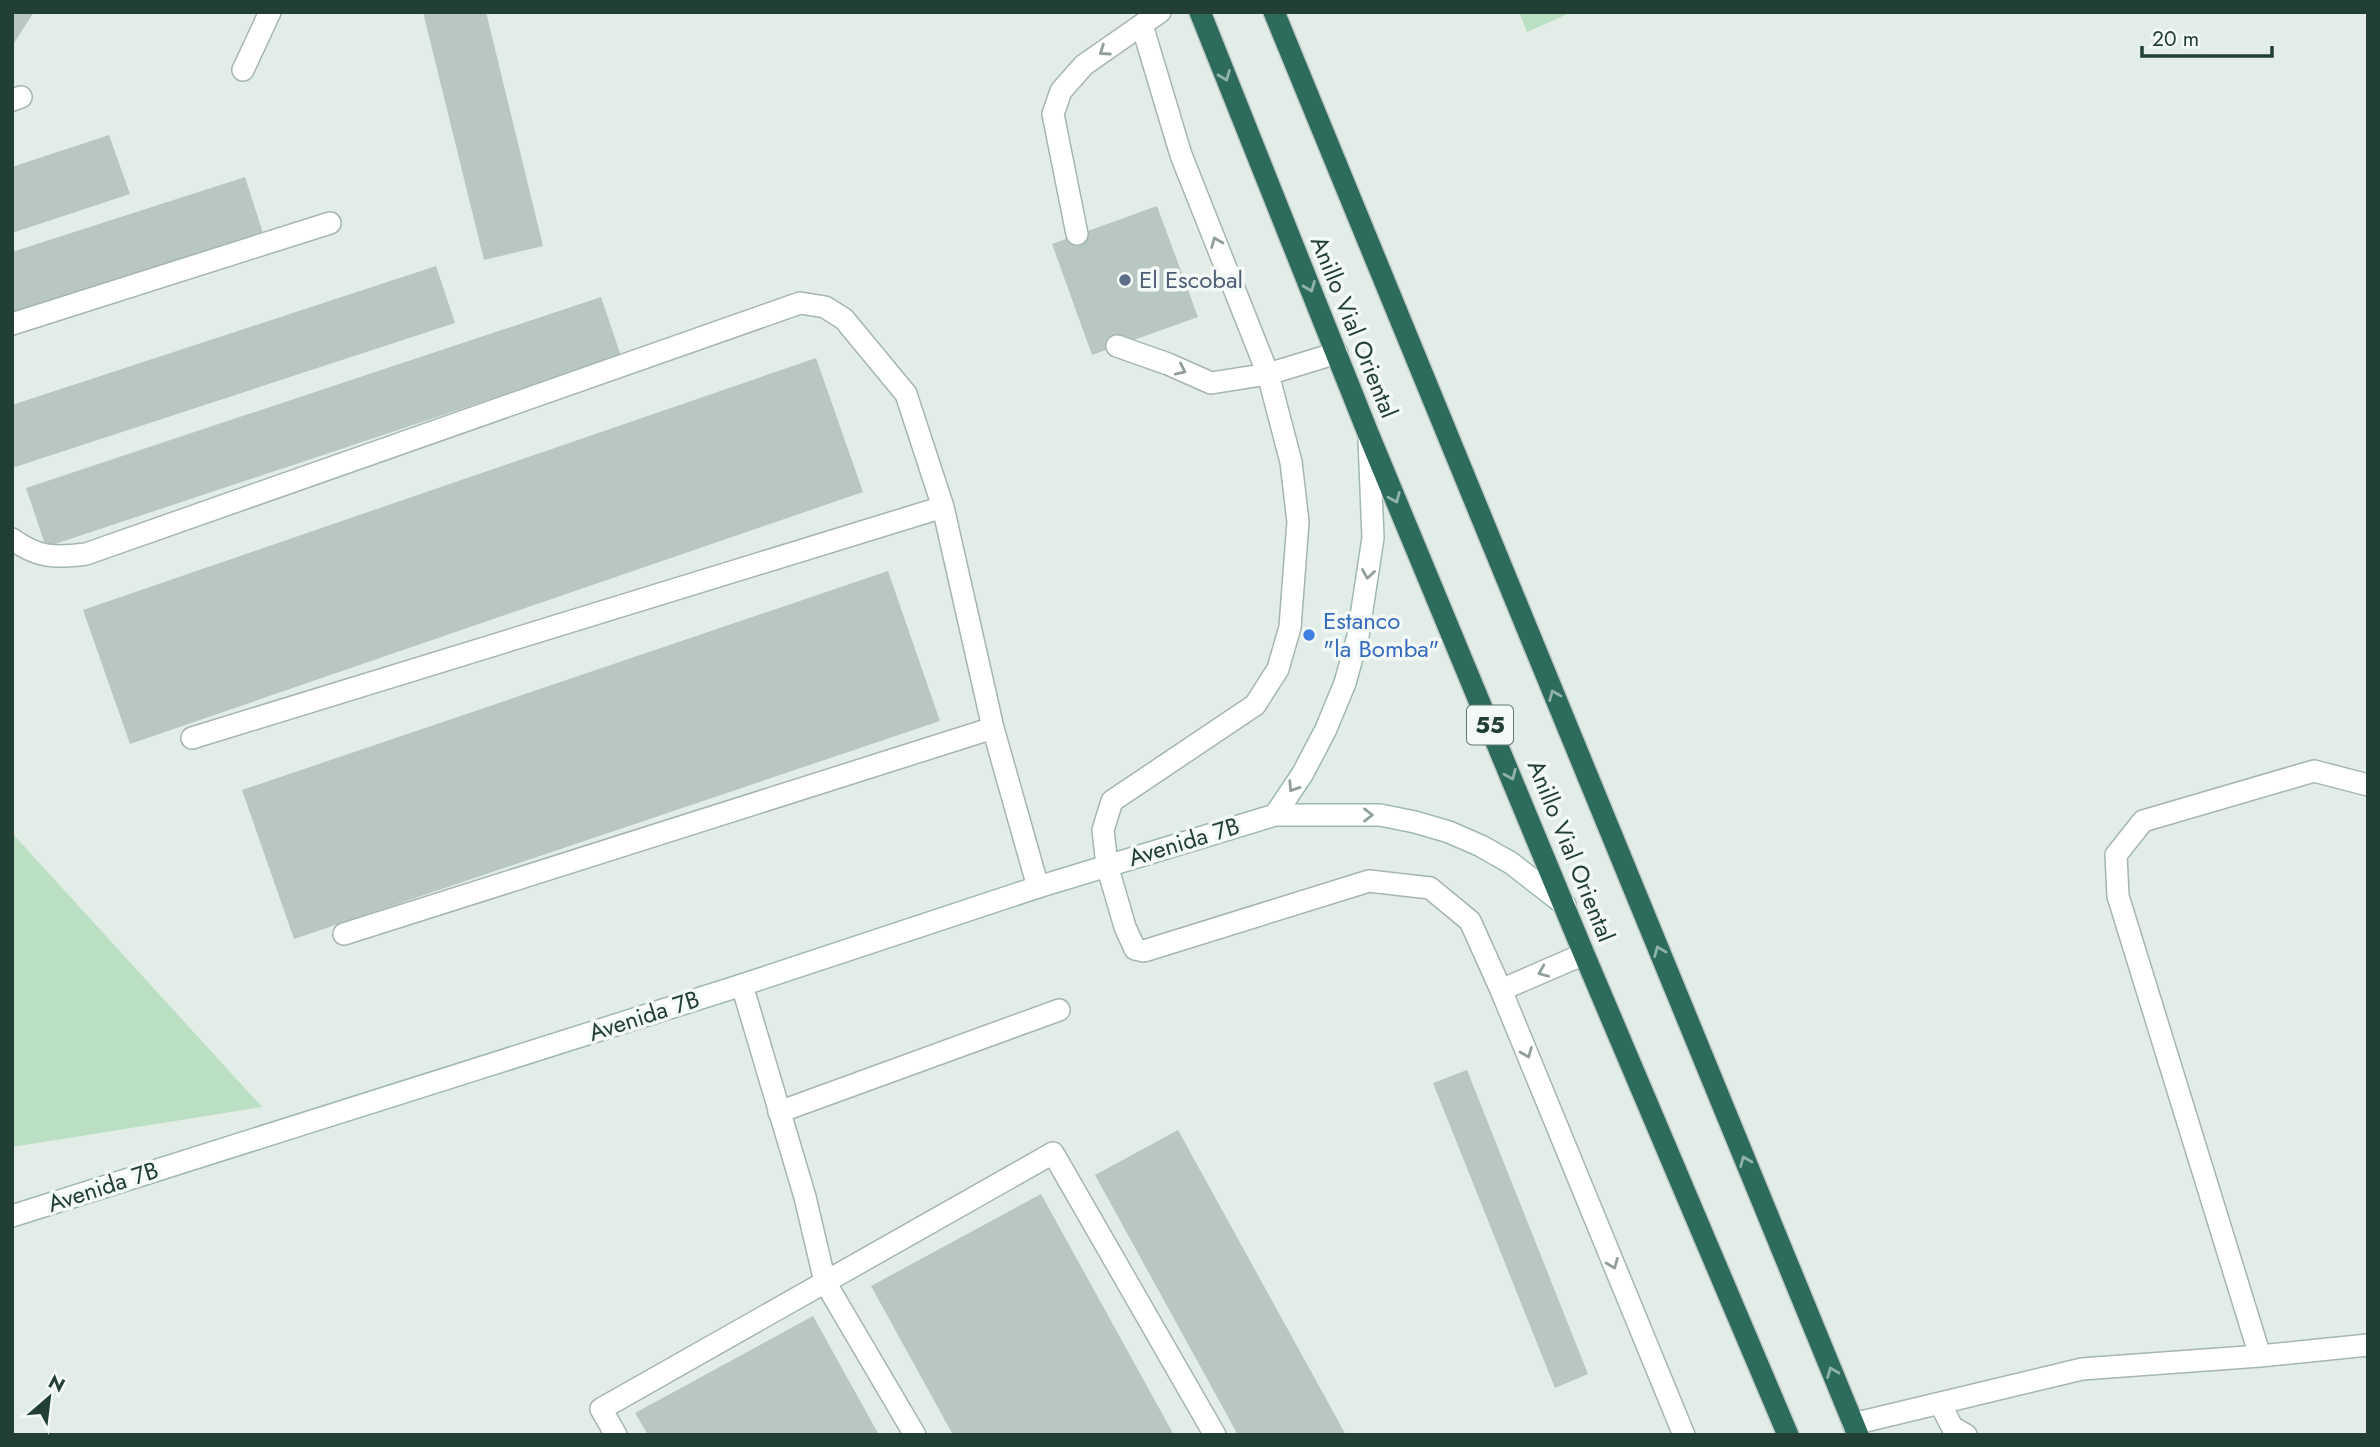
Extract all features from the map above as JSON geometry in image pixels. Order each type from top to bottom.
[{"type":"highway","name":"Anillo Vial Oriental","points":[[1200,12],[1368,433],[1584,954],[1788,1435]]},
{"type":"highway","name":"Anillo Vial Oriental","points":[[1274,12],[1855,1430]]},
{"type":"street","points":[[243,70],[270,12]]},
{"type":"street","points":[[1077,234],[1053,114],[1061,91],[1084,65],[1160,12]]},
{"type":"street","points":[[1142,25],[1181,155],[1268,374],[1291,462],[1298,522],[1290,627],[1278,669],[1255,705],[1112,801],[1102,830],[1107,865],[1125,927],[1136,949],[1144,951],[1369,881],[1430,888],[1470,921],[1684,1435]]},
{"type":"street","points":[[12,324],[330,223]]},
{"type":"street","points":[[12,539],[29,551],[57,558],[86,554],[800,303],[825,307],[844,319],[906,394],[943,508],[993,728],[1038,887]]},
{"type":"street","points":[[1118,346],[1211,383],[1268,374],[1337,353]]},
{"type":"street","points":[[1275,815],[1303,773],[1326,729],[1345,683],[1358,636],[1373,538],[1368,433]]},
{"type":"street","points":[[192,738],[943,508]]},
{"type":"street","points":[[344,934],[993,728]]},
{"type":"street","points":[[2260,1356],[2118,896],[2116,855],[2143,821],[2314,771],[2368,785]]},
{"type":"street","name":"Avenida 7B","points":[[12,1216],[742,985],[1107,865],[1275,815],[1380,815],[1426,825],[1481,846],[1511,863],[1566,906]]},
{"type":"street","points":[[1501,990],[1584,954]]},
{"type":"street","points":[[742,985],[805,1197],[825,1282],[915,1435]]},
{"type":"street","points":[[779,1111],[1059,1010]]},
{"type":"street","points":[[616,1435],[601,1409],[1053,1153],[1215,1435]]},
{"type":"street","points":[[1855,1430],[1940,1403],[2082,1369],[2368,1345]]},
{"type":"street","points":[[1940,1403],[1952,1427],[1966,1435]]},
{"type":"green space","points":[[1519,12],[1572,12],[1527,32]]},
{"type":"green space","points":[[12,833],[262,1107],[12,1147]]},
{"type":"building","points":[[12,12],[34,12],[12,46]]},
{"type":"building","points":[[423,12],[486,12],[543,246],[484,260]]},
{"type":"building","points":[[109,135],[130,194],[12,233],[12,167]]},
{"type":"building","points":[[245,177],[263,233],[12,314],[12,252]]},
{"type":"building","name":"El Escobal","points":[[1157,206],[1198,317],[1092,355],[1052,244]]},
{"type":"building","points":[[436,266],[455,323],[12,468],[12,405]]},
{"type":"building","points":[[601,297],[621,356],[46,547],[26,488]]},
{"type":"building","points":[[816,358],[863,492],[130,744],[83,610]]},
{"type":"building","points":[[888,571],[940,721],[294,939],[242,790]]},
{"type":"building","points":[[1467,1070],[1588,1374],[1555,1388],[1433,1083]]},
{"type":"building","points":[[1178,1130],[1346,1435],[1238,1435],[1095,1175]]},
{"type":"building","points":[[1041,1194],[1174,1435],[953,1435],[871,1286]]},
{"type":"building","points":[[813,1316],[879,1435],[648,1435],[635,1413]]},
{"type":"place","name":"El Escobal","points":[[1125,280]]},
{"type":"place","name":"Estanco \"la Bomba\"","points":[[1309,635]]}]
